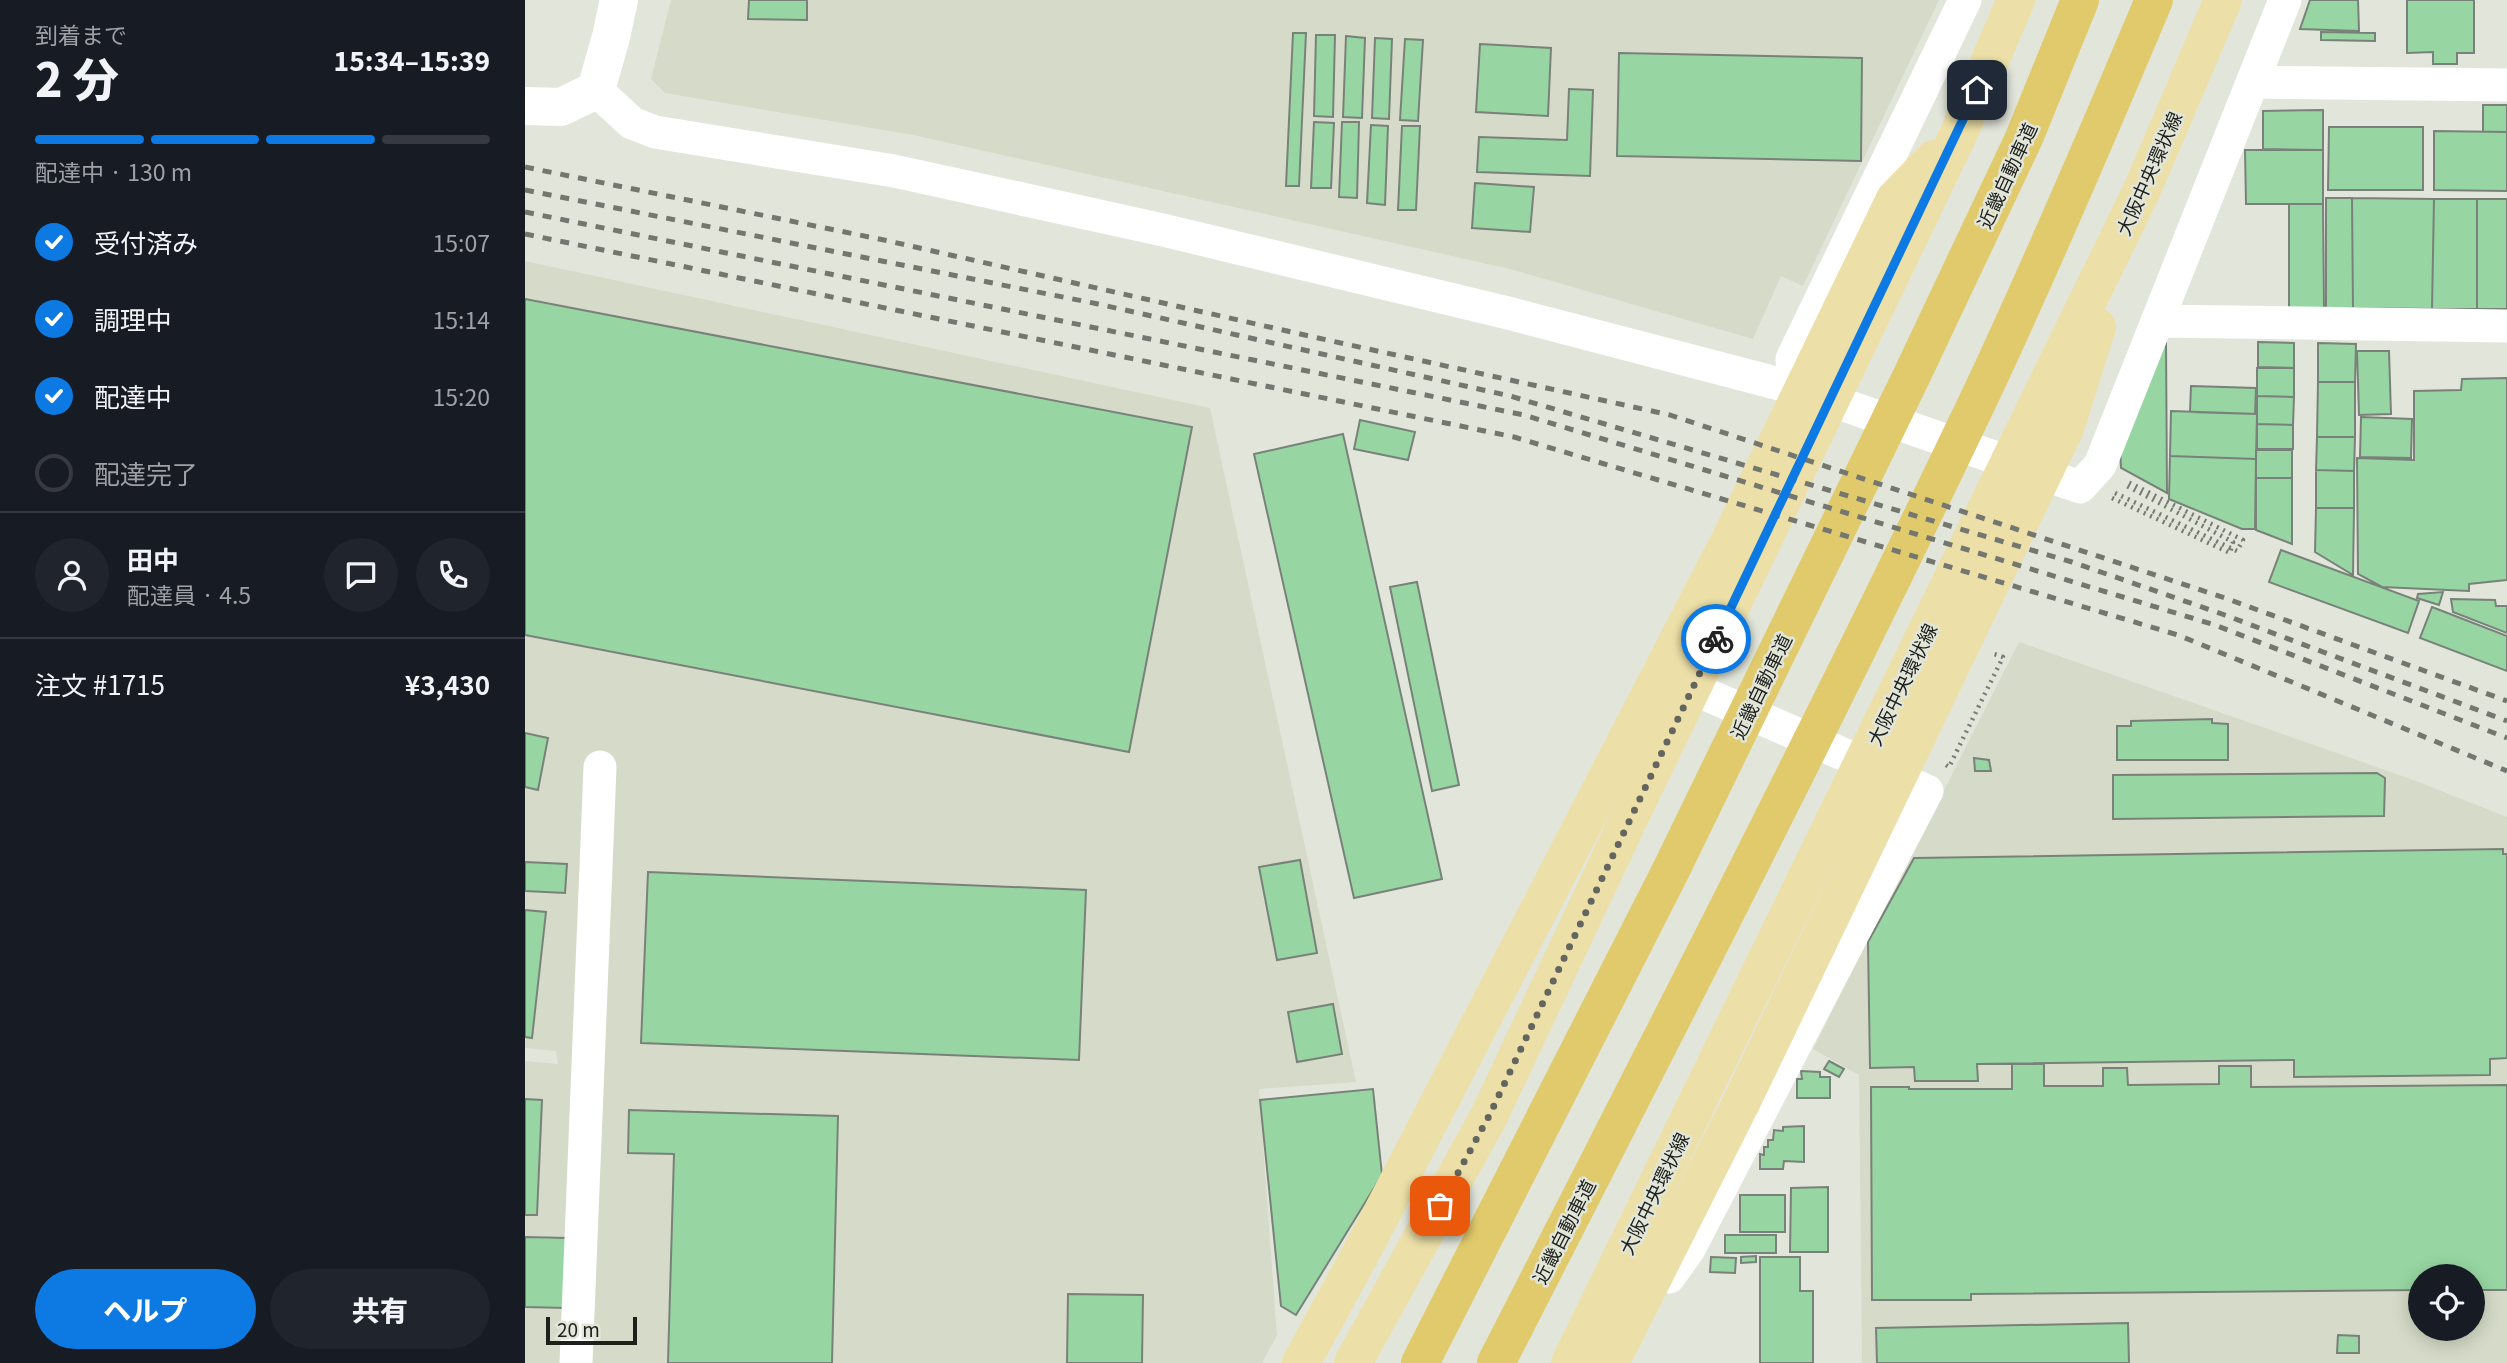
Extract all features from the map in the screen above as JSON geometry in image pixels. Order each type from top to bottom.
[{"type":"highway","name":"近畿自動車道","points":[[1420,1363],[1669,872],[1906,387],[2024,138],[2080,0]]},
{"type":"highway","name":"近畿自動車道","points":[[1496,1363],[1727,913],[1983,389],[2087,158],[2154,0]]},
{"type":"main road","points":[[1353,1363],[1489,1116],[1958,135],[2016,0]]},
{"type":"main road","name":"大阪中央環状線","points":[[1570,1363],[2141,192],[2223,0]]},
{"type":"main road","points":[[1301,1363],[1368,1240],[1730,542],[1895,199],[1958,135]]},
{"type":"main road","points":[[1612,1358],[1743,1099],[2065,428],[2141,192]]},
{"type":"street","points":[[525,106],[561,107],[596,90],[619,0]]},
{"type":"street","points":[[1795,388],[1792,359],[1965,0]]},
{"type":"street","points":[[596,90],[632,123],[655,132],[894,171],[1163,230],[1508,313],[1795,388],[2080,487],[2100,465],[2285,0]]},
{"type":"street","points":[[2254,82],[2507,85]]},
{"type":"street","points":[[2157,321],[2507,326]]},
{"type":"street","points":[[1368,1240],[1408,1135],[1644,667],[1927,791],[1689,1249],[1612,1358]]},
{"type":"street","points":[[576,1363],[600,767]]},
{"type":"path","points":[[2105,488],[2237,551],[2243,540],[2121,481],[2233,542],[2229,553],[2110,496]]},
{"type":"shaded area","points":[[671,0],[1939,0],[1803,286],[1781,276],[1753,339],[1510,269],[913,135],[665,93],[651,79]]},
{"type":"shaded area","points":[[525,261],[1210,408],[1356,1082],[1259,1089],[1277,1335],[1262,1363],[525,1363],[525,1061],[558,1064],[556,1051],[525,1048]]},
{"type":"shaded area","points":[[2019,642],[2411,779],[2507,817],[2507,1363],[1862,1363],[1859,1075],[1813,1049]]},
{"type":"building","points":[[749,0],[807,0],[807,20],[748,19]]},
{"type":"building","points":[[2310,0],[2358,0],[2359,31],[2300,29]]},
{"type":"building","points":[[2407,0],[2474,0],[2474,53],[2457,53],[2457,64],[2433,64],[2433,52],[2407,53]]},
{"type":"building","points":[[2321,32],[2375,33],[2375,41],[2321,40]]},
{"type":"building","points":[[1293,33],[1306,33],[1299,186],[1286,186]]},
{"type":"building","points":[[1316,35],[1335,35],[1333,117],[1314,116]]},
{"type":"building","points":[[1346,36],[1365,38],[1362,118],[1343,117]]},
{"type":"building","points":[[1375,38],[1392,39],[1389,119],[1372,118]]},
{"type":"building","points":[[1405,39],[1423,40],[1418,121],[1400,120]]},
{"type":"building","points":[[1480,44],[1551,48],[1548,116],[1476,112]]},
{"type":"building","points":[[1619,53],[1862,58],[1861,161],[1617,156]]},
{"type":"building","points":[[1569,89],[1593,90],[1590,176],[1477,172],[1479,137],[1567,140]]},
{"type":"building","points":[[2483,105],[2507,105],[2507,132],[2483,132]]},
{"type":"building","points":[[2323,110],[2323,150],[2263,149],[2263,111]]},
{"type":"building","points":[[1314,122],[1334,123],[1331,188],[1311,188]]},
{"type":"building","points":[[1342,122],[1359,122],[1357,198],[1339,197]]},
{"type":"building","points":[[1371,125],[1388,126],[1385,205],[1367,203]]},
{"type":"building","points":[[1402,126],[1420,126],[1416,210],[1398,210]]},
{"type":"building","points":[[2329,127],[2423,127],[2423,190],[2328,190]]},
{"type":"building","points":[[2434,131],[2507,132],[2507,191],[2434,190]]},
{"type":"building","points":[[2245,150],[2323,150],[2323,204],[2246,204]]},
{"type":"building","points":[[1475,183],[1534,187],[1530,232],[1472,228]]},
{"type":"building","points":[[2326,198],[2352,198],[2353,308],[2326,308]]},
{"type":"building","points":[[2352,198],[2434,199],[2432,309],[2353,308]]},
{"type":"building","points":[[2434,199],[2477,199],[2477,309],[2432,309]]},
{"type":"building","points":[[2477,199],[2507,199],[2507,309],[2477,309]]},
{"type":"building","points":[[2289,204],[2323,204],[2324,308],[2289,308]]},
{"type":"building","points":[[525,299],[1192,427],[1129,752],[525,635]]},
{"type":"building","points":[[2166,342],[2167,493],[2121,468],[2119,426]]},
{"type":"building","points":[[2258,342],[2294,343],[2294,368],[2258,367]]},
{"type":"building","points":[[2318,343],[2356,344],[2355,382],[2318,382]]},
{"type":"building","points":[[2357,351],[2389,351],[2391,414],[2359,415]]},
{"type":"building","points":[[2257,368],[2294,368],[2294,397],[2257,396]]},
{"type":"building","points":[[2507,378],[2507,580],[2469,584],[2469,591],[2382,587],[2358,574],[2357,458],[2414,460],[2414,391],[2461,390],[2462,379]]},
{"type":"building","points":[[2318,382],[2355,382],[2355,437],[2317,437]]},
{"type":"building","points":[[2191,386],[2256,388],[2255,414],[2190,412]]},
{"type":"building","points":[[2257,396],[2294,397],[2293,425],[2257,424]]},
{"type":"building","points":[[2171,411],[2257,414],[2256,459],[2170,456]]},
{"type":"building","points":[[2361,417],[2412,419],[2411,458],[2360,457]]},
{"type":"building","points":[[1360,420],[1415,432],[1408,460],[1354,449]]},
{"type":"building","points":[[2257,424],[2293,425],[2293,449],[2257,449]]},
{"type":"building","points":[[1343,434],[1442,879],[1354,898],[1254,454]]},
{"type":"building","points":[[2317,437],[2355,437],[2354,471],[2316,470]]},
{"type":"building","points":[[2256,450],[2292,450],[2292,478],[2256,478]]},
{"type":"building","points":[[2170,456],[2256,459],[2255,529],[2242,529],[2169,499]]},
{"type":"building","points":[[2316,470],[2354,471],[2354,508],[2316,508]]},
{"type":"building","points":[[2256,478],[2292,478],[2292,544],[2256,530]]},
{"type":"building","points":[[2316,508],[2354,508],[2353,575],[2315,552]]},
{"type":"building","points":[[2281,550],[2419,601],[2408,633],[2269,582]]},
{"type":"building","points":[[1417,582],[1459,785],[1432,791],[1390,587]]},
{"type":"building","points":[[2443,592],[2439,605],[2417,598],[2418,594]]},
{"type":"building","points":[[2451,599],[2495,600],[2496,606],[2507,606],[2507,633],[2453,612]]},
{"type":"building","points":[[2432,607],[2507,636],[2507,671],[2420,638]]},
{"type":"building","points":[[2212,719],[2212,723],[2228,724],[2228,760],[2117,760],[2117,726],[2131,726],[2131,721]]},
{"type":"building","points":[[525,733],[548,738],[538,790],[525,787]]},
{"type":"building","points":[[1974,758],[1989,760],[1991,771],[1975,771]]},
{"type":"building","points":[[2377,773],[2385,778],[2384,816],[2113,819],[2113,775]]},
{"type":"building","points":[[2503,849],[2503,854],[2507,854],[2507,1058],[2490,1059],[2490,1075],[2294,1077],[2294,1060],[1977,1064],[1978,1081],[1915,1081],[1914,1067],[1870,1068],[1868,942],[1914,858]]},
{"type":"building","points":[[1300,860],[1317,953],[1277,960],[1259,867]]},
{"type":"building","points":[[525,862],[567,864],[565,893],[525,891]]},
{"type":"building","points":[[648,872],[1086,890],[1079,1060],[641,1043]]},
{"type":"building","points":[[525,910],[546,912],[532,1038],[525,1037]]},
{"type":"building","points":[[1333,1004],[1342,1054],[1297,1062],[1288,1012]]},
{"type":"building","points":[[1829,1061],[1844,1069],[1839,1077],[1824,1069]]},
{"type":"building","points":[[2012,1064],[2044,1064],[2044,1086],[2103,1086],[2103,1068],[2127,1068],[2128,1085],[2219,1084],[2219,1066],[2251,1066],[2251,1087],[2507,1085],[2507,1290],[2485,1290],[2485,1264],[2408,1264],[2408,1290],[1971,1294],[1971,1300],[1872,1300],[1871,1087],[2012,1089]]},
{"type":"building","points":[[1801,1071],[1820,1072],[1820,1077],[1830,1077],[1830,1098],[1797,1098],[1797,1079],[1802,1079]]},
{"type":"building","points":[[1373,1089],[1382,1175],[1296,1315],[1281,1306],[1260,1100]]},
{"type":"building","points":[[525,1099],[542,1100],[537,1215],[525,1215]]},
{"type":"building","points":[[629,1110],[838,1116],[832,1363],[668,1363],[674,1154],[628,1153]]},
{"type":"building","points":[[1804,1126],[1804,1162],[1784,1161],[1783,1169],[1760,1169],[1760,1154],[1764,1155],[1768,1140],[1773,1140],[1774,1130],[1783,1131],[1783,1127]]},
{"type":"building","points":[[1828,1187],[1828,1252],[1790,1252],[1791,1188]]},
{"type":"building","points":[[1740,1195],[1785,1195],[1785,1232],[1740,1232]]},
{"type":"building","points":[[1725,1235],[1776,1235],[1776,1253],[1725,1253]]},
{"type":"building","points":[[525,1237],[568,1238],[566,1308],[525,1307]]},
{"type":"building","points":[[1756,1256],[1756,1262],[1741,1263],[1741,1257]]},
{"type":"building","points":[[1711,1257],[1736,1258],[1735,1273],[1710,1272]]},
{"type":"building","points":[[1760,1257],[1800,1257],[1800,1291],[1813,1291],[1813,1363],[1760,1363]]},
{"type":"building","points":[[1068,1294],[1143,1295],[1142,1363],[1067,1363]]},
{"type":"building","points":[[2128,1323],[2129,1363],[1877,1363],[1876,1328]]},
{"type":"building","points":[[2338,1335],[2359,1336],[2359,1353],[2337,1353]]},
{"type":"railway","points":[[525,167],[884,240],[1670,415],[2225,598],[2507,701]]},
{"type":"railway","points":[[525,190],[1098,304],[1510,396],[2072,562],[2222,614],[2507,721]]},
{"type":"railway","points":[[525,212],[1524,415],[2215,625],[2507,738]]},
{"type":"railway","points":[[525,234],[1514,437],[2178,635],[2507,771]]},
{"type":"way so far","points":[[1440,1206],[1489,1116],[1716,639]]},
{"type":"route","points":[[1716,639],[1958,135],[1977,90]]}]
